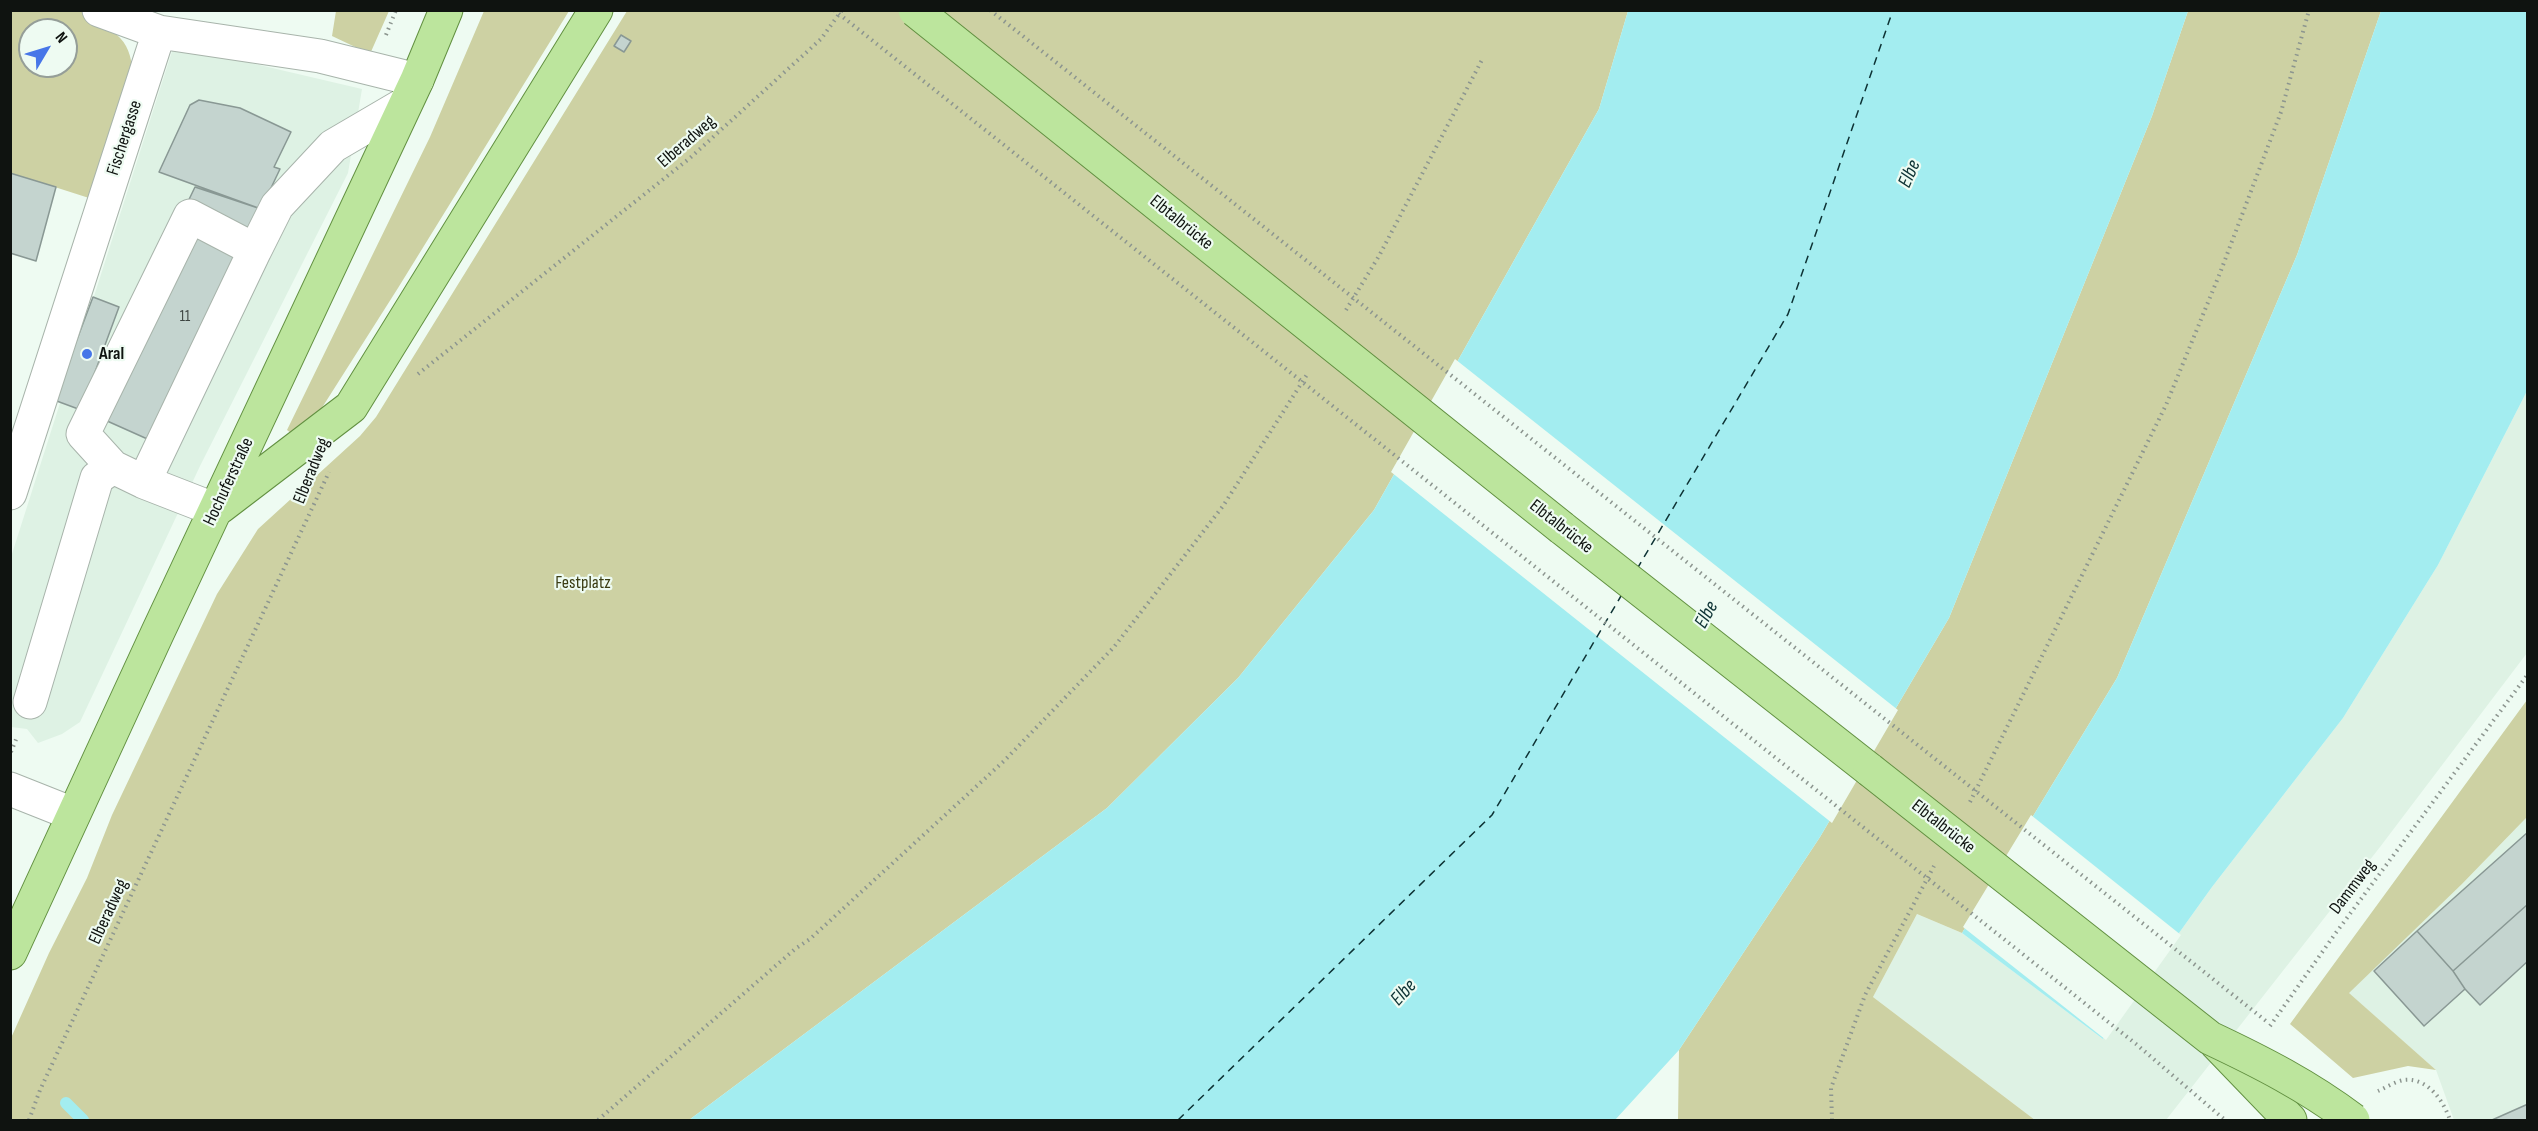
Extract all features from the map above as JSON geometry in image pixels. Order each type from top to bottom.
[{"type":"main road","name":"Hochuferstraße","points":[[10,953],[410,93],[446,10]]},
{"type":"main road","points":[[216,510],[351,407],[596,10]]},
{"type":"main road","name":"Elbtalbrücke","points":[[915,10],[1552,521],[2210,1038],[2290,1120]]},
{"type":"main road","name":"Elbtalbrücke","points":[[2210,1038],[2275,1068],[2323,1097],[2353,1120]]},
{"type":"street","points":[[99,10],[159,32],[320,56],[410,93]]},
{"type":"street","name":"Fischergasse","points":[[10,493],[159,32]]},
{"type":"street","points":[[144,482],[277,206],[333,146],[410,93]]},
{"type":"street","points":[[216,510],[112,467],[83,434],[189,216],[255,250]]},
{"type":"street","points":[[30,702],[97,478],[112,467]]},
{"type":"street","points":[[10,789],[73,814]]},
{"type":"path","points":[[834,10],[2118,1029],[2225,1120]]},
{"type":"path","name":"Elberadweg","points":[[412,376],[422,371],[690,158],[821,39],[842,10]]},
{"type":"path","points":[[990,10],[2271,1025]]},
{"type":"path","points":[[1983,778],[2166,405],[2220,273],[2281,112],[2309,10]]},
{"type":"path","points":[[1342,317],[1379,256],[1483,58]]},
{"type":"path","points":[[598,1120],[892,866],[1004,761],[1114,647],[1223,507],[1311,368]]},
{"type":"path","name":"Elberadweg","points":[[29,1120],[40,1090],[218,714],[332,463]]},
{"type":"path","name":"Dammweg","points":[[2266,1032],[2335,934],[2528,674]]},
{"type":"path","points":[[1832,1120],[1831,1088],[1862,1005],[1910,909]]},
{"type":"path","points":[[2373,1094],[2404,1079],[2422,1083],[2436,1094],[2445,1106],[2450,1120]]},
{"type":"shaded area","points":[[174,45],[362,89],[348,173],[200,466],[80,722],[62,734],[38,743],[27,729],[11,727],[11,557]]},
{"type":"shaded area","points":[[2527,391],[2527,653],[2380,847],[2166,1120],[2035,1120],[1873,997],[1917,914],[1962,933],[2103,1039],[2212,887],[2343,718],[2438,565]]},
{"type":"shaded area","points":[[2527,817],[2527,1120],[2454,1120],[2436,1070],[2348,993],[2462,884]]},
{"type":"green space","points":[[11,11],[116,11],[112,31],[126,46],[132,66],[89,198],[11,173]]},
{"type":"green space","points":[[336,11],[389,11],[370,54],[332,36]]},
{"type":"green space","points":[[484,11],[569,11],[318,414],[296,437],[287,430],[430,137]]},
{"type":"green space","name":"Festplatz","points":[[627,11],[1628,11],[1599,109],[1374,510],[1238,678],[1107,808],[689,1120],[11,1120],[11,1038],[49,953],[87,878],[112,815],[217,594],[258,529],[360,436],[376,417]]},
{"type":"green space","points":[[2188,11],[2381,11],[2297,255],[2117,678],[1962,933],[1917,914],[1873,997],[2035,1120],[1678,1120],[1679,1050],[1820,837],[1949,618],[2152,116]]},
{"type":"green space","points":[[2527,700],[2527,817],[2462,884],[2349,993],[2436,1070],[2408,1066],[2353,1078],[2290,1024]]},
{"type":"water","name":"Elbe","points":[[1628,11],[2188,11],[2152,116],[1949,618],[1820,837],[1679,1050],[1615,1120],[689,1120],[1107,808],[1238,678],[1374,510],[1599,109]]},
{"type":"water","points":[[2381,11],[2527,11],[2527,391],[2438,565],[2343,718],[2212,887],[2103,1039],[1962,933],[2117,678],[2297,255]]},
{"type":"pier","points":[[1455,359],[1898,710],[1832,823],[1391,472]]},
{"type":"pier","points":[[2031,815],[2181,935],[2106,1040],[1963,927]]},
{"type":"building","points":[[621,35],[631,41],[624,52],[614,46]]},
{"type":"building","points":[[199,100],[240,108],[291,132],[274,167],[280,169],[261,209],[159,172],[190,105]]},
{"type":"building","points":[[10,173],[56,187],[36,261],[10,253]]},
{"type":"building","name":"Aral","points":[[195,187],[261,209],[172,450],[87,412]]},
{"type":"building","name":"Aral","points":[[93,297],[119,307],[81,410],[54,400]]},
{"type":"building","points":[[2528,832],[2528,904],[2453,971],[2417,931]]},
{"type":"building","points":[[2528,904],[2528,961],[2480,1005],[2453,971]]},
{"type":"building","points":[[2417,931],[2453,971],[2465,989],[2424,1026],[2374,971]]},
{"type":"building","points":[[2528,1104],[2528,1120],[2492,1120]]},
{"type":"waterway","points":[[66,1103],[83,1120]]},
{"type":"ferry route","points":[[1637,569],[1788,314],[1893,10]]},
{"type":"ferry route","points":[[1178,1120],[1492,815],[1621,596]]},
{"type":"place","name":"Aral","points":[[87,354]]}]
